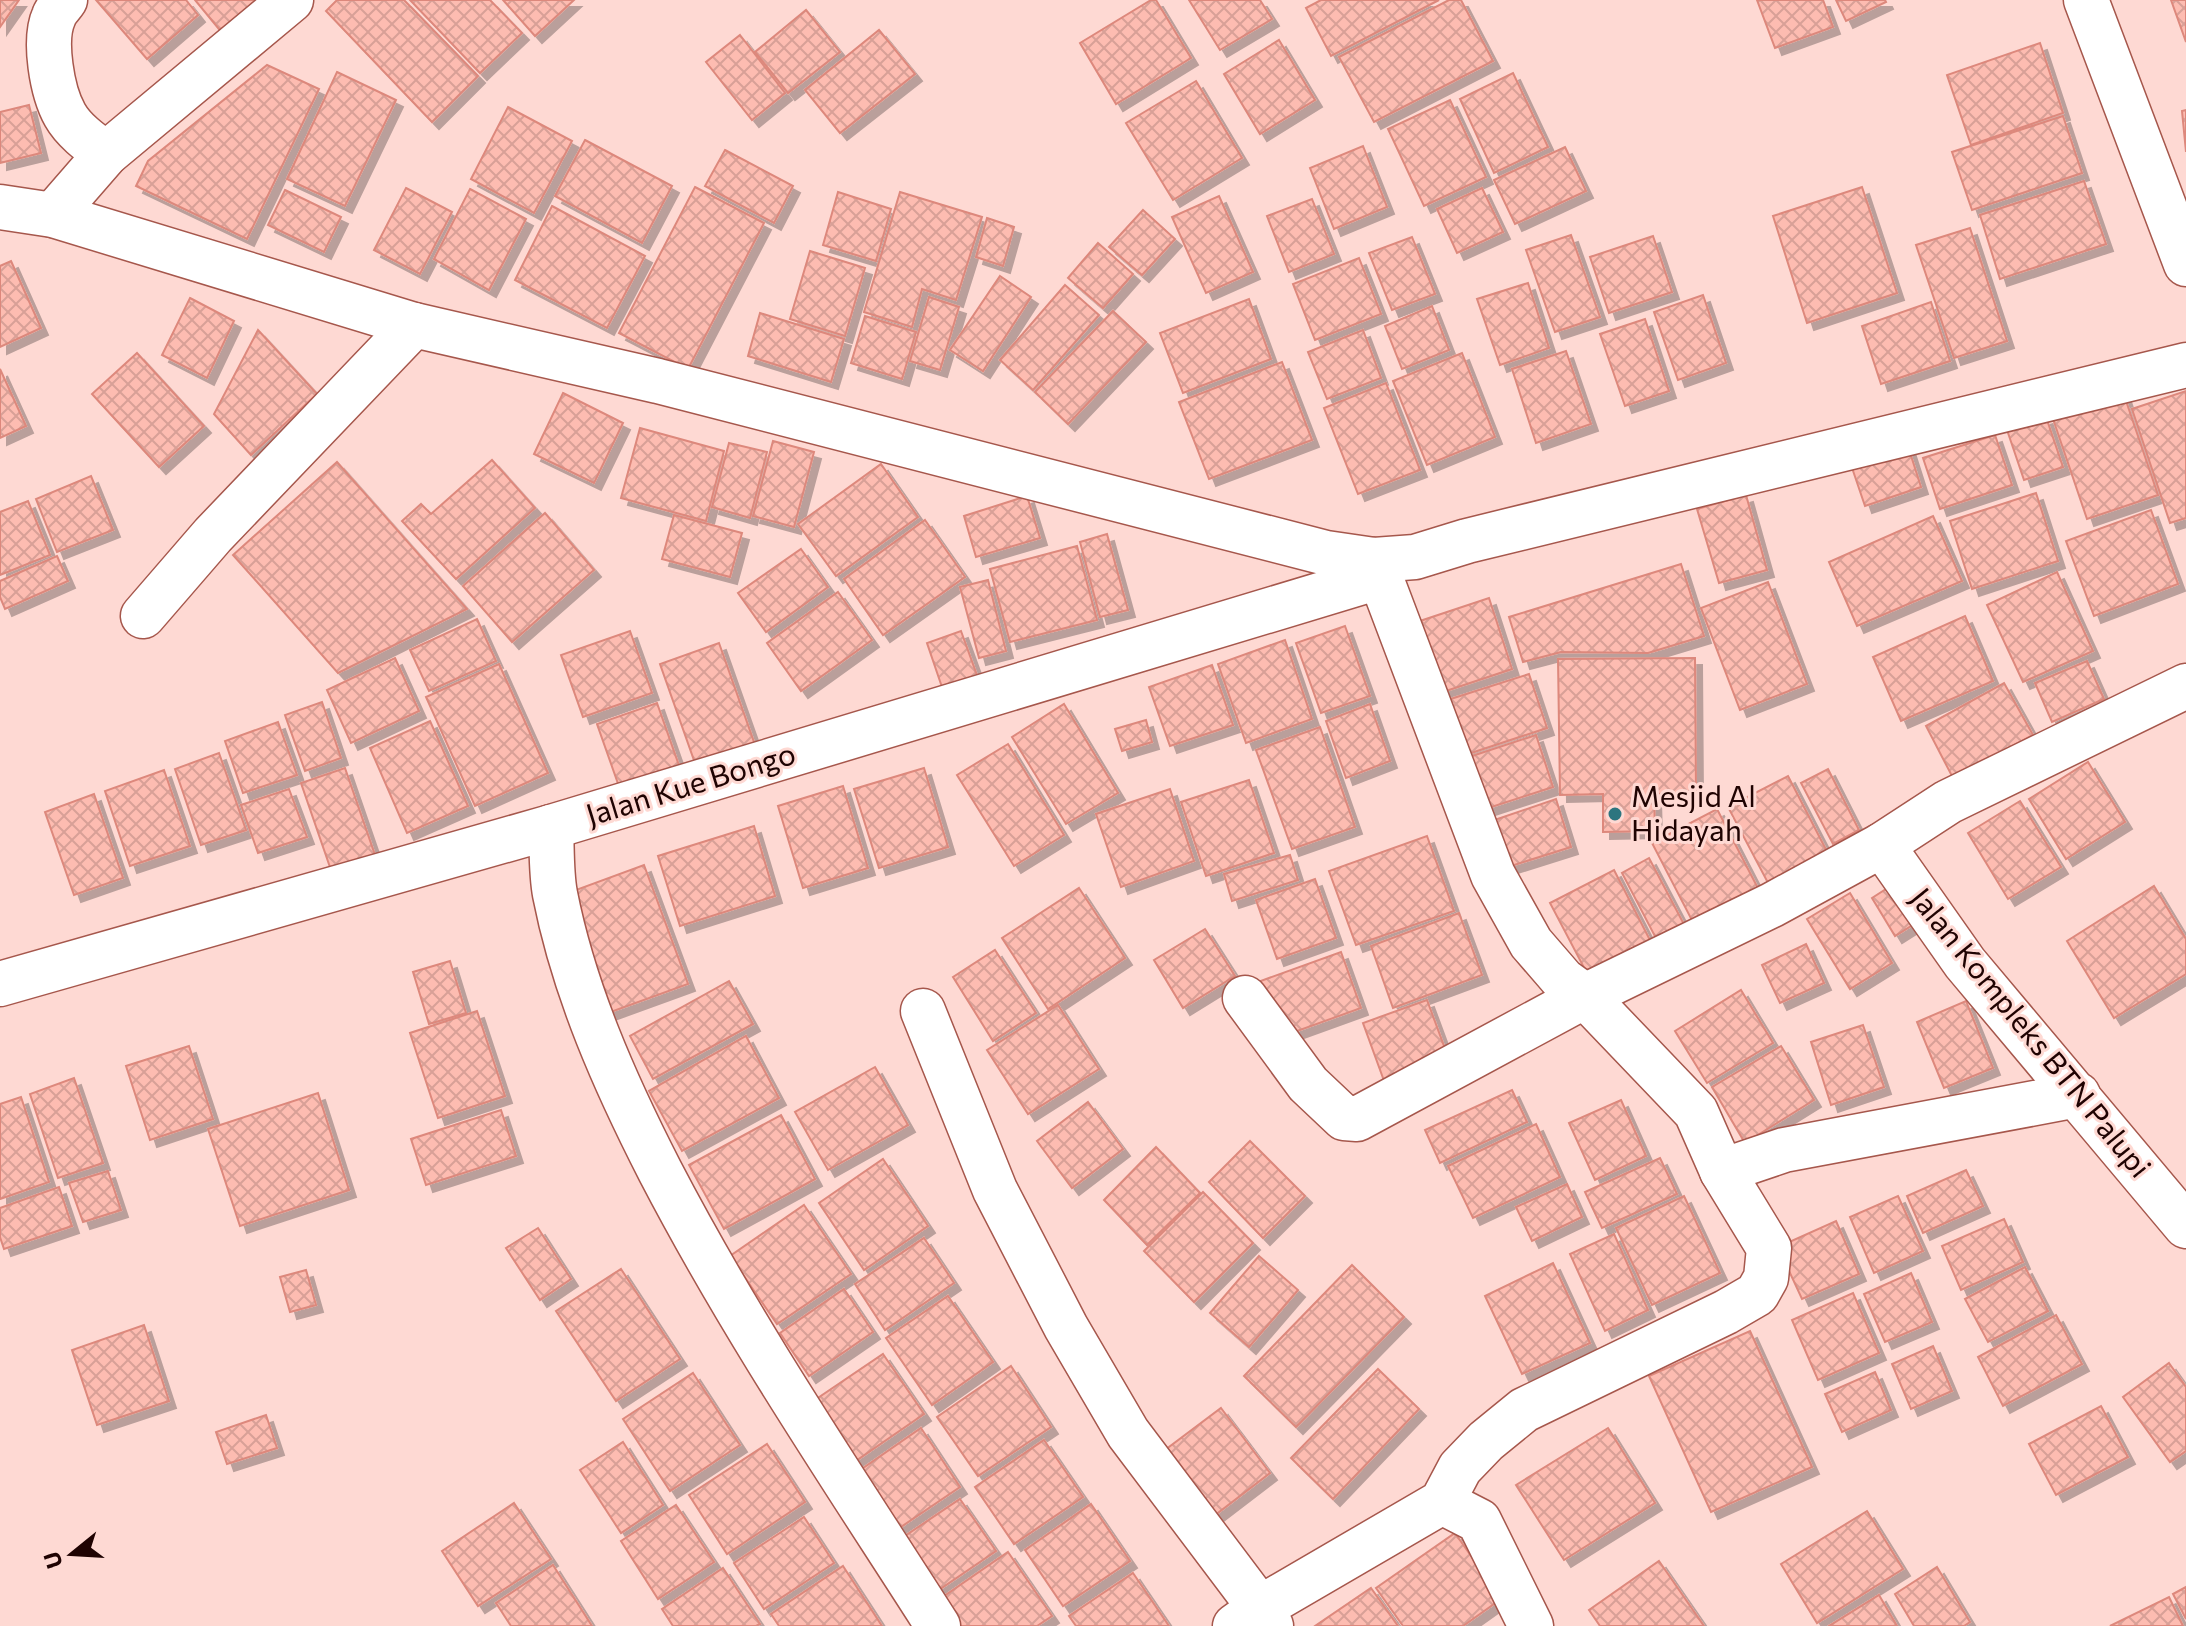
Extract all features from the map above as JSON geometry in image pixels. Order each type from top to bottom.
[{"type":"street","points":[[65,0],[53,17],[50,41],[56,91],[65,115],[83,136],[106,154]]},
{"type":"street","points":[[53,215],[106,154],[291,0]]},
{"type":"street","points":[[2086,0],[2186,264]]},
{"type":"street","points":[[0,207],[53,215],[414,325],[658,381],[1377,568],[1498,533],[2186,365]]},
{"type":"street","points":[[143,616],[213,535],[414,325]]},
{"type":"street","points":[[923,1011],[995,1190],[1066,1327],[1128,1433],[1255,1620],[1442,1502],[1460,1468],[1486,1441],[1524,1410],[1757,1294],[1766,1278],[1769,1248],[1722,1171],[1696,1112],[1585,996],[1563,980],[1531,943],[1493,875],[1377,568]]},
{"type":"street","name":"Jalan Kue Bongo","points":[[0,984],[551,827],[1377,568]]},
{"type":"street","points":[[1245,998],[1308,1084],[1344,1118],[1357,1119],[1585,996],[1772,905],[1882,845],[1948,802],[2186,686]]},
{"type":"street","points":[[551,827],[554,890],[569,955],[620,1092],[678,1205],[752,1337],[938,1626]]},
{"type":"street","name":"Jalan Kompleks BTN Palupi","points":[[1882,845],[1965,963],[2186,1226]]},
{"type":"street","points":[[1722,1171],[1784,1150],[2078,1095]]},
{"type":"street","points":[[1442,1502],[1479,1521],[1531,1626]]},
{"type":"building","points":[[0,0],[19,0],[0,27]]},
{"type":"building","points":[[96,0],[186,0],[198,15],[147,59]]},
{"type":"building","points":[[195,0],[263,0],[223,34]]},
{"type":"building","points":[[337,0],[404,0],[478,76],[432,122],[326,11]]},
{"type":"building","points":[[410,0],[490,0],[522,33],[480,73]]},
{"type":"building","points":[[503,0],[574,0],[535,36]]},
{"type":"building","points":[[1151,0],[1156,0],[1191,58],[1116,104],[1080,43]]},
{"type":"building","points":[[1189,0],[1260,0],[1272,19],[1220,50]]},
{"type":"building","points":[[1321,0],[1439,0],[1331,56],[1306,8]]},
{"type":"building","points":[[1449,0],[1461,0],[1493,61],[1374,122],[1339,57]]},
{"type":"building","points":[[1757,0],[1823,0],[1833,27],[1775,48]]},
{"type":"building","points":[[1836,0],[1885,0],[1886,2],[1846,21]]},
{"type":"building","points":[[2171,0],[2186,0],[2186,42]]},
{"type":"building","points":[[806,10],[840,52],[788,93],[755,52]]},
{"type":"building","points":[[879,30],[915,74],[840,133],[805,90]]},
{"type":"building","points":[[740,35],[785,93],[752,120],[706,62]]},
{"type":"building","points":[[1279,40],[1315,100],[1260,134],[1224,74]]},
{"type":"building","points":[[2040,43],[2063,113],[1971,145],[1947,75]]},
{"type":"building","points":[[267,65],[319,89],[247,239],[136,186],[148,161]]},
{"type":"building","points":[[337,72],[396,100],[345,206],[287,179]]},
{"type":"building","points":[[1513,73],[1548,147],[1494,173],[1460,99]]},
{"type":"building","points":[[1196,81],[1242,158],[1173,200],[1126,123]]},
{"type":"building","points":[[1450,100],[1486,177],[1424,206],[1388,129]]},
{"type":"building","points":[[29,105],[41,153],[0,163],[0,112]]},
{"type":"building","points":[[508,107],[572,141],[534,213],[471,179]]},
{"type":"building","points":[[2186,110],[2186,152],[2182,111]]},
{"type":"building","points":[[2063,116],[2082,173],[1972,210],[1952,152]]},
{"type":"building","points":[[585,140],[672,186],[642,243],[555,196]]},
{"type":"building","points":[[1363,146],[1387,207],[1334,229],[1310,168]]},
{"type":"building","points":[[1565,147],[1586,191],[1515,224],[1494,180]]},
{"type":"building","points":[[725,150],[793,186],[774,223],[705,186]]},
{"type":"building","points":[[2084,181],[2106,244],[2000,279],[1980,215]]},
{"type":"building","points":[[695,187],[764,223],[688,369],[619,333]]},
{"type":"building","points":[[1862,187],[1897,293],[1807,323],[1773,216]]},
{"type":"building","points":[[406,188],[452,212],[420,274],[374,250]]},
{"type":"building","points":[[1482,188],[1503,232],[1457,253],[1437,209]]},
{"type":"building","points":[[470,189],[526,219],[489,290],[434,259]]},
{"type":"building","points":[[285,190],[341,217],[324,252],[268,225]]},
{"type":"building","points":[[838,192],[891,209],[876,261],[823,245]]},
{"type":"building","points":[[900,192],[982,217],[956,300],[922,289],[912,327],[864,312]]},
{"type":"building","points":[[1219,196],[1253,272],[1206,293],[1172,217]]},
{"type":"building","points":[[1312,199],[1334,254],[1289,272],[1267,216]]},
{"type":"building","points":[[552,206],[645,256],[607,328],[515,280]]},
{"type":"building","points":[[1143,210],[1175,239],[1142,275],[1109,247]]},
{"type":"building","points":[[987,218],[1014,227],[1003,266],[976,257]]},
{"type":"building","points":[[1970,228],[2007,341],[1954,358],[1916,245]]},
{"type":"building","points":[[1571,235],[1600,317],[1555,332],[1526,250]]},
{"type":"building","points":[[1653,236],[1672,292],[1609,313],[1590,257]]},
{"type":"building","points":[[1412,237],[1435,294],[1392,310],[1369,253]]},
{"type":"building","points":[[1098,243],[1133,274],[1103,308],[1068,278]]},
{"type":"building","points":[[810,251],[865,268],[845,336],[790,319]]},
{"type":"building","points":[[1359,258],[1381,314],[1315,340],[1293,284]]},
{"type":"building","points":[[11,261],[41,328],[0,347],[0,266]]},
{"type":"building","points":[[1000,276],[1031,297],[983,371],[950,350]]},
{"type":"building","points":[[1528,283],[1549,348],[1500,365],[1477,299]]},
{"type":"building","points":[[1065,285],[1099,315],[1033,390],[1000,360]]},
{"type":"building","points":[[1703,295],[1726,363],[1678,380],[1654,312]]},
{"type":"building","points":[[929,297],[959,307],[940,370],[910,361]]},
{"type":"building","points":[[190,298],[234,321],[207,378],[162,355]]},
{"type":"building","points":[[1249,299],[1271,359],[1183,393],[1160,333]]},
{"type":"building","points":[[1931,302],[1950,361],[1881,384],[1862,326]]},
{"type":"building","points":[[1432,306],[1449,350],[1402,369],[1385,326]]},
{"type":"building","points":[[1113,311],[1146,342],[1068,424],[1035,392]]},
{"type":"building","points":[[760,313],[844,339],[831,382],[748,356]]},
{"type":"building","points":[[865,316],[916,332],[902,379],[851,363]]},
{"type":"building","points":[[1645,319],[1669,391],[1625,406],[1600,334]]},
{"type":"building","points":[[258,330],[317,394],[251,455],[214,414]]},
{"type":"building","points":[[1363,330],[1381,378],[1327,399],[1308,352]]},
{"type":"building","points":[[1566,351],[1591,424],[1536,443],[1512,369]]},
{"type":"building","points":[[137,353],[204,426],[159,467],[92,394]]},
{"type":"building","points":[[1462,353],[1495,437],[1427,465],[1393,381]]},
{"type":"building","points":[[1282,362],[1312,440],[1209,479],[1179,402]]},
{"type":"building","points":[[0,369],[26,426],[0,438]]},
{"type":"building","points":[[1386,383],[1420,470],[1358,494],[1324,408]]},
{"type":"building","points":[[2186,391],[2186,518],[2170,523],[2132,409]]},
{"type":"building","points":[[2123,392],[2158,495],[2087,519],[2052,416]]},
{"type":"building","points":[[563,393],[623,423],[594,483],[534,454]]},
{"type":"building","points":[[2046,417],[2063,467],[2024,480],[2007,430]]},
{"type":"building","points":[[640,428],[724,451],[706,521],[621,498]]},
{"type":"building","points":[[1995,435],[2012,485],[1940,509],[1923,458]]},
{"type":"building","points":[[1906,440],[1921,487],[1865,506],[1849,459]]},
{"type":"building","points":[[773,441],[814,452],[794,527],[753,516]]},
{"type":"building","points":[[729,443],[767,452],[750,518],[712,507]]},
{"type":"building","points":[[492,460],[535,508],[456,579],[402,521],[421,504],[431,514]]},
{"type":"building","points":[[337,462],[467,609],[338,673],[233,555]]},
{"type":"building","points":[[881,464],[918,517],[836,576],[798,524]]},
{"type":"building","points":[[91,476],[113,530],[57,552],[36,499]]},
{"type":"building","points":[[2036,493],[2058,561],[1972,589],[1950,521]]},
{"type":"building","points":[[1746,495],[1767,570],[1719,583],[1697,509]]},
{"type":"building","points":[[1027,496],[1040,538],[976,557],[964,516]]},
{"type":"building","points":[[28,501],[50,555],[0,575],[0,512]]},
{"type":"building","points":[[2151,510],[2178,584],[2094,616],[2066,541]]},
{"type":"building","points":[[545,513],[594,570],[512,642],[463,586]]},
{"type":"building","points":[[674,515],[742,533],[730,577],[662,559]]},
{"type":"building","points":[[1933,516],[1962,581],[1857,626],[1829,562]]},
{"type":"building","points":[[925,520],[965,577],[883,635],[844,579]]},
{"type":"building","points":[[1107,534],[1128,610],[1100,617],[1080,542]]},
{"type":"building","points":[[1077,546],[1097,620],[1010,642],[990,569]]},
{"type":"building","points":[[801,549],[828,587],[766,632],[738,593]]},
{"type":"building","points":[[57,556],[68,581],[5,609],[0,597],[0,581]]},
{"type":"building","points":[[1681,564],[1704,636],[1648,653],[1561,652],[1523,662],[1509,617]]},
{"type":"building","points":[[2057,572],[2093,651],[2023,682],[1987,605]]},
{"type":"building","points":[[988,580],[1006,651],[979,658],[960,587]]},
{"type":"building","points":[[1768,582],[1807,684],[1740,710],[1701,608]]},
{"type":"building","points":[[838,592],[872,640],[801,691],[767,643]]},
{"type":"building","points":[[1489,598],[1512,669],[1428,697],[1405,626]]},
{"type":"building","points":[[1965,616],[1993,681],[1901,721],[1873,657]]},
{"type":"building","points":[[477,619],[496,661],[429,691],[410,650]]},
{"type":"building","points":[[1345,626],[1370,696],[1321,713],[1296,643]]},
{"type":"building","points":[[630,631],[652,693],[583,717],[561,655]]},
{"type":"building","points":[[961,631],[979,681],[944,693],[927,643]]},
{"type":"building","points":[[1285,640],[1312,719],[1246,743],[1218,664]]},
{"type":"building","points":[[719,643],[755,745],[696,766],[660,664]]},
{"type":"building","points":[[395,658],[419,711],[351,743],[327,690]]},
{"type":"building","points":[[1695,658],[1696,793],[1654,794],[1655,831],[1603,832],[1603,794],[1560,795],[1558,659]]},
{"type":"building","points":[[2087,661],[2104,699],[2052,722],[2035,683]]},
{"type":"building","points":[[499,664],[548,773],[475,806],[426,697]]},
{"type":"building","points":[[1212,665],[1233,725],[1170,746],[1149,687]]},
{"type":"building","points":[[1529,674],[1547,728],[1453,759],[1435,704]]},
{"type":"building","points":[[2004,683],[2033,735],[1953,778],[1926,726]]},
{"type":"building","points":[[322,702],[341,758],[305,771],[285,715]]},
{"type":"building","points":[[657,703],[682,774],[622,795],[597,724]]},
{"type":"building","points":[[1064,704],[1118,793],[1066,824],[1012,737]]},
{"type":"building","points":[[1370,704],[1390,761],[1346,778],[1326,721]]},
{"type":"building","points":[[1146,720],[1152,742],[1122,751],[1115,729]]},
{"type":"building","points":[[430,721],[468,806],[407,833],[370,748]]},
{"type":"building","points":[[278,722],[297,775],[243,793],[225,741]]},
{"type":"building","points":[[1320,727],[1355,827],[1292,849],[1256,750]]},
{"type":"building","points":[[1536,735],[1553,787],[1476,812],[1460,760]]},
{"type":"building","points":[[1008,744],[1064,835],[1014,866],[957,775]]},
{"type":"building","points":[[219,753],[246,830],[201,845],[175,769]]},
{"type":"building","points":[[2088,762],[2125,822],[2066,859],[2029,799]]},
{"type":"building","points":[[345,768],[376,858],[332,873],[301,783]]},
{"type":"building","points":[[924,768],[948,847],[879,868],[854,789]]},
{"type":"building","points":[[1828,769],[1859,830],[1833,844],[1801,783]]},
{"type":"building","points":[[164,770],[190,846],[130,866],[105,791]]},
{"type":"building","points":[[1788,776],[1836,869],[1777,900],[1728,807]]},
{"type":"building","points":[[1249,780],[1274,853],[1206,876],[1181,802]]},
{"type":"building","points":[[843,786],[868,868],[803,888],[778,806]]},
{"type":"building","points":[[289,789],[307,837],[258,853],[241,805]]},
{"type":"building","points":[[1170,789],[1194,861],[1121,887],[1096,814]]},
{"type":"building","points":[[94,794],[123,878],[74,895],[45,812]]},
{"type":"building","points":[[1556,799],[1571,847],[1498,870],[1483,824]]},
{"type":"building","points":[[2020,801],[2061,867],[2008,899],[1968,833]]},
{"type":"building","points":[[1717,809],[1763,898],[1698,932],[1652,843]]},
{"type":"building","points":[[754,826],[775,896],[680,926],[658,856]]},
{"type":"building","points":[[1427,836],[1454,911],[1356,945],[1329,871]]},
{"type":"building","points":[[1290,855],[1298,880],[1232,901],[1224,874]]},
{"type":"building","points":[[1649,858],[1688,932],[1660,946],[1622,873]]},
{"type":"building","points":[[644,865],[688,984],[608,1013],[565,894]]},
{"type":"building","points":[[1614,870],[1654,948],[1591,981],[1550,903]]},
{"type":"building","points":[[1315,879],[1336,938],[1277,959],[1256,900]]},
{"type":"building","points":[[1897,882],[1919,921],[1895,936],[1872,898]]},
{"type":"building","points":[[2154,886],[2186,939],[2186,974],[2114,1018],[2067,941]]},
{"type":"building","points":[[1079,888],[1125,958],[1048,1009],[1002,938]]},
{"type":"building","points":[[1850,893],[1892,963],[1850,989],[1807,919]]},
{"type":"building","points":[[1459,913],[1482,975],[1393,1008],[1371,946]]},
{"type":"building","points":[[1205,929],[1235,976],[1183,1008],[1154,960]]},
{"type":"building","points":[[1806,944],[1824,983],[1780,1003],[1762,965]]},
{"type":"building","points":[[995,950],[1036,1013],[993,1041],[953,977]]},
{"type":"building","points":[[1341,952],[1361,1008],[1275,1039],[1255,983]]},
{"type":"building","points":[[450,961],[466,1013],[429,1024],[413,972]]},
{"type":"building","points":[[729,981],[753,1024],[653,1079],[630,1036]]},
{"type":"building","points":[[1741,990],[1773,1043],[1707,1083],[1675,1031]]},
{"type":"building","points":[[1427,1000],[1451,1065],[1387,1089],[1363,1023]]},
{"type":"building","points":[[1966,1001],[1993,1068],[1944,1088],[1917,1022]]},
{"type":"building","points":[[1058,1005],[1099,1069],[1028,1114],[987,1050]]},
{"type":"building","points":[[477,1011],[505,1096],[438,1118],[410,1033]]},
{"type":"building","points":[[1863,1025],[1884,1087],[1831,1105],[1811,1042]]},
{"type":"building","points":[[746,1036],[779,1098],[682,1151],[649,1091]]},
{"type":"building","points":[[189,1046],[213,1119],[150,1140],[126,1066]]},
{"type":"building","points":[[1781,1046],[1814,1100],[1745,1143],[1712,1087]]},
{"type":"building","points":[[875,1067],[908,1125],[828,1170],[795,1112]]},
{"type":"building","points":[[74,1078],[103,1163],[58,1178],[30,1094]]},
{"type":"building","points":[[1512,1090],[1527,1122],[1440,1163],[1425,1130]]},
{"type":"building","points":[[318,1093],[349,1190],[240,1226],[208,1129]]},
{"type":"building","points":[[21,1097],[49,1182],[0,1199],[0,1104]]},
{"type":"building","points":[[1621,1100],[1646,1156],[1595,1180],[1569,1123]]},
{"type":"building","points":[[1088,1102],[1123,1149],[1072,1188],[1037,1141]]},
{"type":"building","points":[[501,1110],[516,1156],[426,1185],[411,1139]]},
{"type":"building","points":[[781,1115],[815,1179],[724,1229],[689,1165]]},
{"type":"building","points":[[1536,1124],[1560,1177],[1473,1218],[1448,1166]]},
{"type":"building","points":[[1250,1141],[1305,1196],[1263,1238],[1209,1182]]},
{"type":"building","points":[[1156,1147],[1200,1193],[1147,1245],[1104,1200]]},
{"type":"building","points":[[1660,1158],[1677,1194],[1602,1228],[1585,1192]]},
{"type":"building","points":[[883,1159],[928,1226],[864,1270],[819,1203]]},
{"type":"building","points":[[1966,1170],[1983,1206],[1923,1233],[1907,1196]]},
{"type":"building","points":[[108,1171],[121,1210],[83,1222],[69,1183]]},
{"type":"building","points":[[1567,1184],[1582,1217],[1532,1241],[1516,1207]]},
{"type":"building","points":[[59,1187],[72,1226],[4,1249],[0,1237],[0,1208]]},
{"type":"building","points":[[1203,1192],[1253,1243],[1194,1302],[1144,1251]]},
{"type":"building","points":[[1684,1196],[1720,1273],[1652,1305],[1616,1228]]},
{"type":"building","points":[[1898,1196],[1923,1251],[1874,1273],[1850,1217]]},
{"type":"building","points":[[804,1205],[851,1274],[777,1324],[730,1256]]},
{"type":"building","points":[[2004,1219],[2023,1262],[1961,1290],[1942,1246]]},
{"type":"building","points":[[1836,1221],[1859,1274],[1802,1299],[1778,1247]]},
{"type":"building","points":[[538,1228],[571,1279],[540,1300],[506,1248]]},
{"type":"building","points":[[1614,1234],[1648,1310],[1605,1331],[1570,1254]]},
{"type":"building","points":[[924,1238],[954,1283],[885,1330],[855,1284]]},
{"type":"building","points":[[1259,1256],[1298,1290],[1249,1347],[1210,1313]]},
{"type":"building","points":[[1553,1263],[1590,1343],[1522,1374],[1485,1296]]},
{"type":"building","points":[[1352,1265],[1404,1317],[1296,1427],[1244,1376]]},
{"type":"building","points":[[2025,1267],[2048,1311],[1988,1342],[1965,1299]]},
{"type":"building","points":[[621,1269],[680,1359],[616,1401],[556,1311]]},
{"type":"building","points":[[306,1270],[316,1305],[290,1312],[280,1277]]},
{"type":"building","points":[[1911,1273],[1932,1322],[1885,1342],[1864,1294]]},
{"type":"building","points":[[844,1289],[873,1332],[809,1376],[780,1333]]},
{"type":"building","points":[[1853,1293],[1879,1353],[1818,1380],[1792,1320]]},
{"type":"building","points":[[948,1296],[993,1362],[932,1405],[886,1338]]},
{"type":"building","points":[[2056,1315],[2082,1364],[2003,1406],[1978,1357]]},
{"type":"building","points":[[144,1325],[169,1401],[97,1425],[72,1350]]},
{"type":"building","points":[[1750,1331],[1812,1467],[1711,1512],[1649,1376]]},
{"type":"building","points":[[1933,1346],[1952,1391],[1911,1409],[1892,1364]]},
{"type":"building","points":[[883,1354],[924,1414],[847,1467],[806,1406]]},
{"type":"building","points":[[2169,1363],[2186,1387],[2186,1451],[2170,1462],[2123,1397]]},
{"type":"building","points":[[1011,1366],[1051,1427],[978,1476],[937,1417]]},
{"type":"building","points":[[1378,1369],[1419,1409],[1333,1499],[1291,1458]]},
{"type":"building","points":[[1875,1372],[1891,1410],[1842,1432],[1825,1394]]},
{"type":"building","points":[[693,1373],[740,1445],[670,1491],[623,1419]]},
{"type":"building","points":[[2101,1406],[2128,1457],[2056,1495],[2029,1444]]},
{"type":"building","points":[[1221,1408],[1270,1473],[1206,1522],[1157,1456]]},
{"type":"building","points":[[266,1415],[277,1448],[227,1464],[216,1432]]},
{"type":"building","points":[[921,1428],[960,1487],[895,1531],[856,1473]]},
{"type":"building","points":[[1608,1428],[1655,1503],[1564,1560],[1516,1485]]},
{"type":"building","points":[[1044,1440],[1083,1497],[1014,1544],[975,1487]]},
{"type":"building","points":[[623,1442],[663,1505],[621,1533],[580,1470]]},
{"type":"building","points":[[767,1444],[805,1502],[727,1554],[689,1495]]},
{"type":"building","points":[[960,1499],[996,1551],[927,1598],[890,1546]]},
{"type":"building","points":[[514,1503],[551,1559],[478,1606],[442,1551]]},
{"type":"building","points":[[1091,1504],[1130,1561],[1063,1606],[1025,1550]]},
{"type":"building","points":[[676,1505],[714,1562],[658,1599],[621,1541]]},
{"type":"building","points":[[1867,1511],[1903,1569],[1817,1623],[1781,1564]]},
{"type":"building","points":[[804,1517],[834,1563],[764,1609],[734,1563]]},
{"type":"building","points":[[1455,1533],[1501,1599],[1463,1626],[1403,1626],[1376,1588]]},
{"type":"building","points":[[1008,1552],[1052,1616],[1037,1626],[953,1626],[937,1601]]},
{"type":"building","points":[[1659,1561],[1704,1626],[1600,1626],[1589,1610]]},
{"type":"building","points":[[553,1565],[592,1626],[511,1626],[496,1603]]},
{"type":"building","points":[[843,1566],[882,1626],[779,1626],[771,1614]]},
{"type":"building","points":[[1937,1567],[1970,1622],[1964,1626],[1914,1626],[1895,1594]]},
{"type":"building","points":[[723,1568],[760,1624],[673,1626],[662,1609]]},
{"type":"building","points":[[1133,1573],[1169,1626],[1076,1626],[1069,1616]]},
{"type":"building","points":[[2186,1587],[2186,1619],[2173,1594]]},
{"type":"building","points":[[1371,1588],[1398,1626],[1315,1626]]},
{"type":"building","points":[[1879,1595],[1897,1626],[1829,1626]]},
{"type":"building","points":[[2169,1597],[2183,1626],[2110,1626]]},
{"type":"place","name":"Mesjid Al Hidayah","points":[[1615,814]]}]
